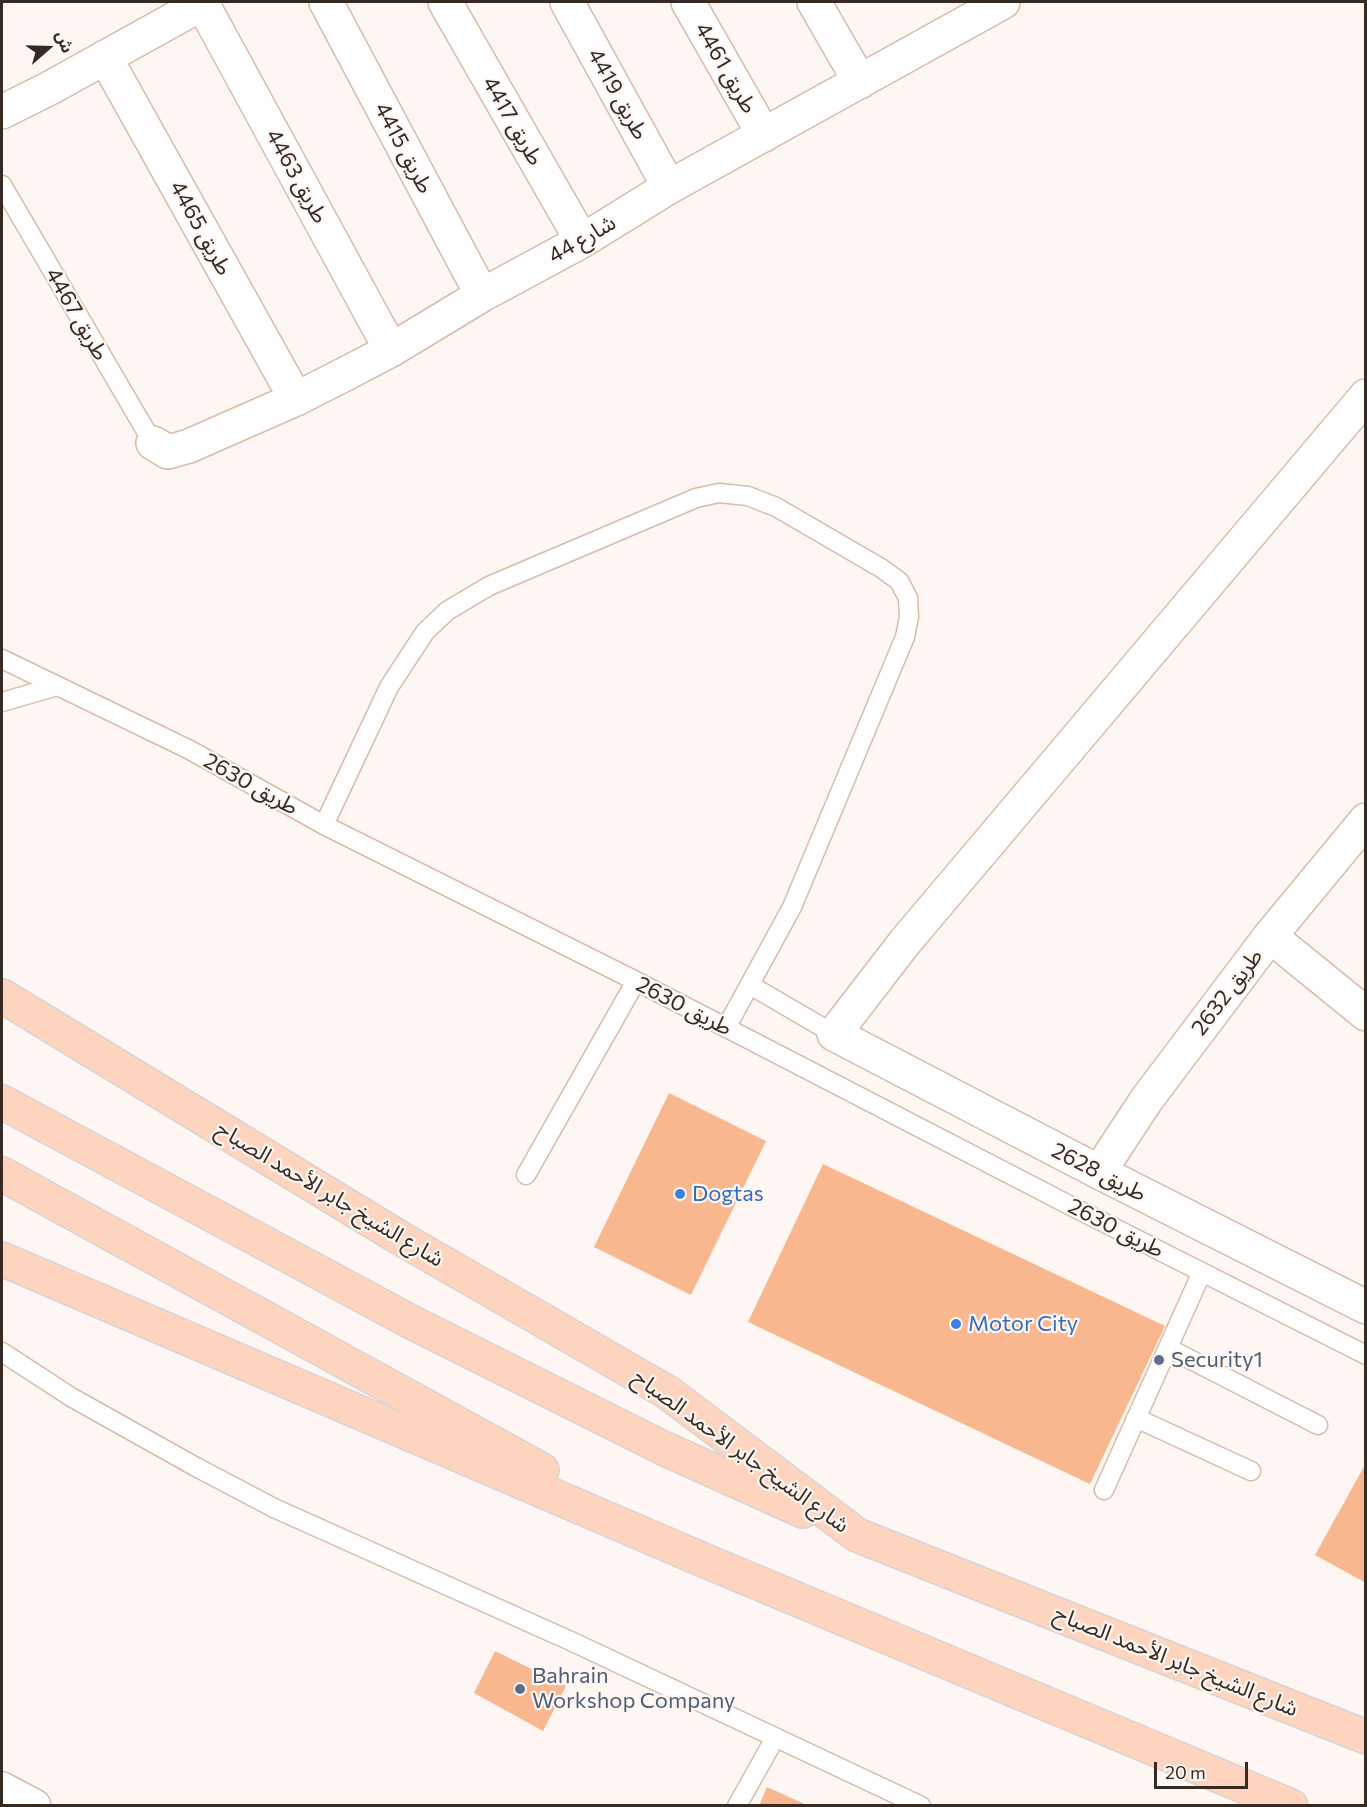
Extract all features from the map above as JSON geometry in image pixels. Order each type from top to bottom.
[{"type":"main road","name":"شارع الشيخ جابر الأحمد الصباح","points":[[2,996],[400,1238],[667,1392],[857,1535],[1365,1737]]},
{"type":"main road","points":[[2,1102],[415,1324],[663,1448],[857,1535]]},
{"type":"main road","points":[[2,1174],[708,1562]]},
{"type":"main road","points":[[2,1259],[708,1562],[1290,1806]]},
{"type":"street","points":[[2,112],[105,57],[155,12],[203,2]]},
{"type":"street","name":"طريق 4463","points":[[203,2],[392,350]]},
{"type":"street","name":"طريق 4415","points":[[326,2],[482,295]]},
{"type":"street","name":"طريق 4417","points":[[444,2],[582,241]]},
{"type":"street","name":"طريق 4419","points":[[567,2],[669,187]]},
{"type":"street","name":"طريق 4461","points":[[688,2],[764,135]]},
{"type":"street","points":[[814,2],[860,82]]},
{"type":"street","name":"شارع 44","points":[[153,443],[168,452],[189,446],[296,399],[392,350],[482,295],[582,241],[669,187],[1003,2]]},
{"type":"street","name":"طريق 4465","points":[[105,57],[296,399]]},
{"type":"street","points":[[834,1034],[905,942],[1365,396]]},
{"type":"street","name":"طريق 2632","points":[[1099,1172],[1148,1099],[1269,936],[1365,820]]},
{"type":"street","points":[[1269,936],[1365,1014]]},
{"type":"street","name":"طريق 2628","points":[[834,1034],[1365,1307]]},
{"type":"street","points":[[2,1789],[33,1806]]},
{"type":"lane","name":"طريق 4467","points":[[2,185],[153,443]]},
{"type":"lane","points":[[324,825],[389,687],[424,632],[447,611],[489,586],[696,498],[719,493],[748,496],[776,507],[881,568],[899,581],[908,598],[909,617],[905,637],[792,907],[726,1028]]},
{"type":"lane","name":"طريق 2630","points":[[2,659],[190,750],[324,825],[636,981],[1365,1355]]},
{"type":"lane","points":[[2,702],[57,686]]},
{"type":"lane","points":[[526,1175],[636,981]]},
{"type":"lane","points":[[750,985],[834,1034]]},
{"type":"lane","points":[[1104,1490],[1202,1272]]},
{"type":"lane","points":[[1168,1348],[1318,1425]]},
{"type":"lane","points":[[2,1352],[81,1402],[274,1508],[575,1643],[921,1806]]},
{"type":"lane","points":[[1136,1418],[1251,1471]]},
{"type":"lane","points":[[737,1806],[775,1738]]},
{"type":"building","name":"Dogtas","points":[[669,1093],[766,1141],[691,1295],[594,1247]]},
{"type":"building","name":"Motor City","points":[[823,1164],[1165,1326],[1090,1484],[748,1322]]},
{"type":"building","points":[[1366,1463],[1366,1583],[1315,1555]]},
{"type":"building","name":"Bahrain Workshop Company","points":[[495,1651],[566,1686],[543,1731],[474,1693]]},
{"type":"building","points":[[767,1787],[809,1806],[759,1806]]},
{"type":"place","name":"Dogtas","points":[[680,1194]]},
{"type":"place","name":"Motor City","points":[[956,1324]]},
{"type":"place","name":"Security1","points":[[1159,1360]]},
{"type":"place","name":"Bahrain Workshop Company","points":[[520,1689]]}]
